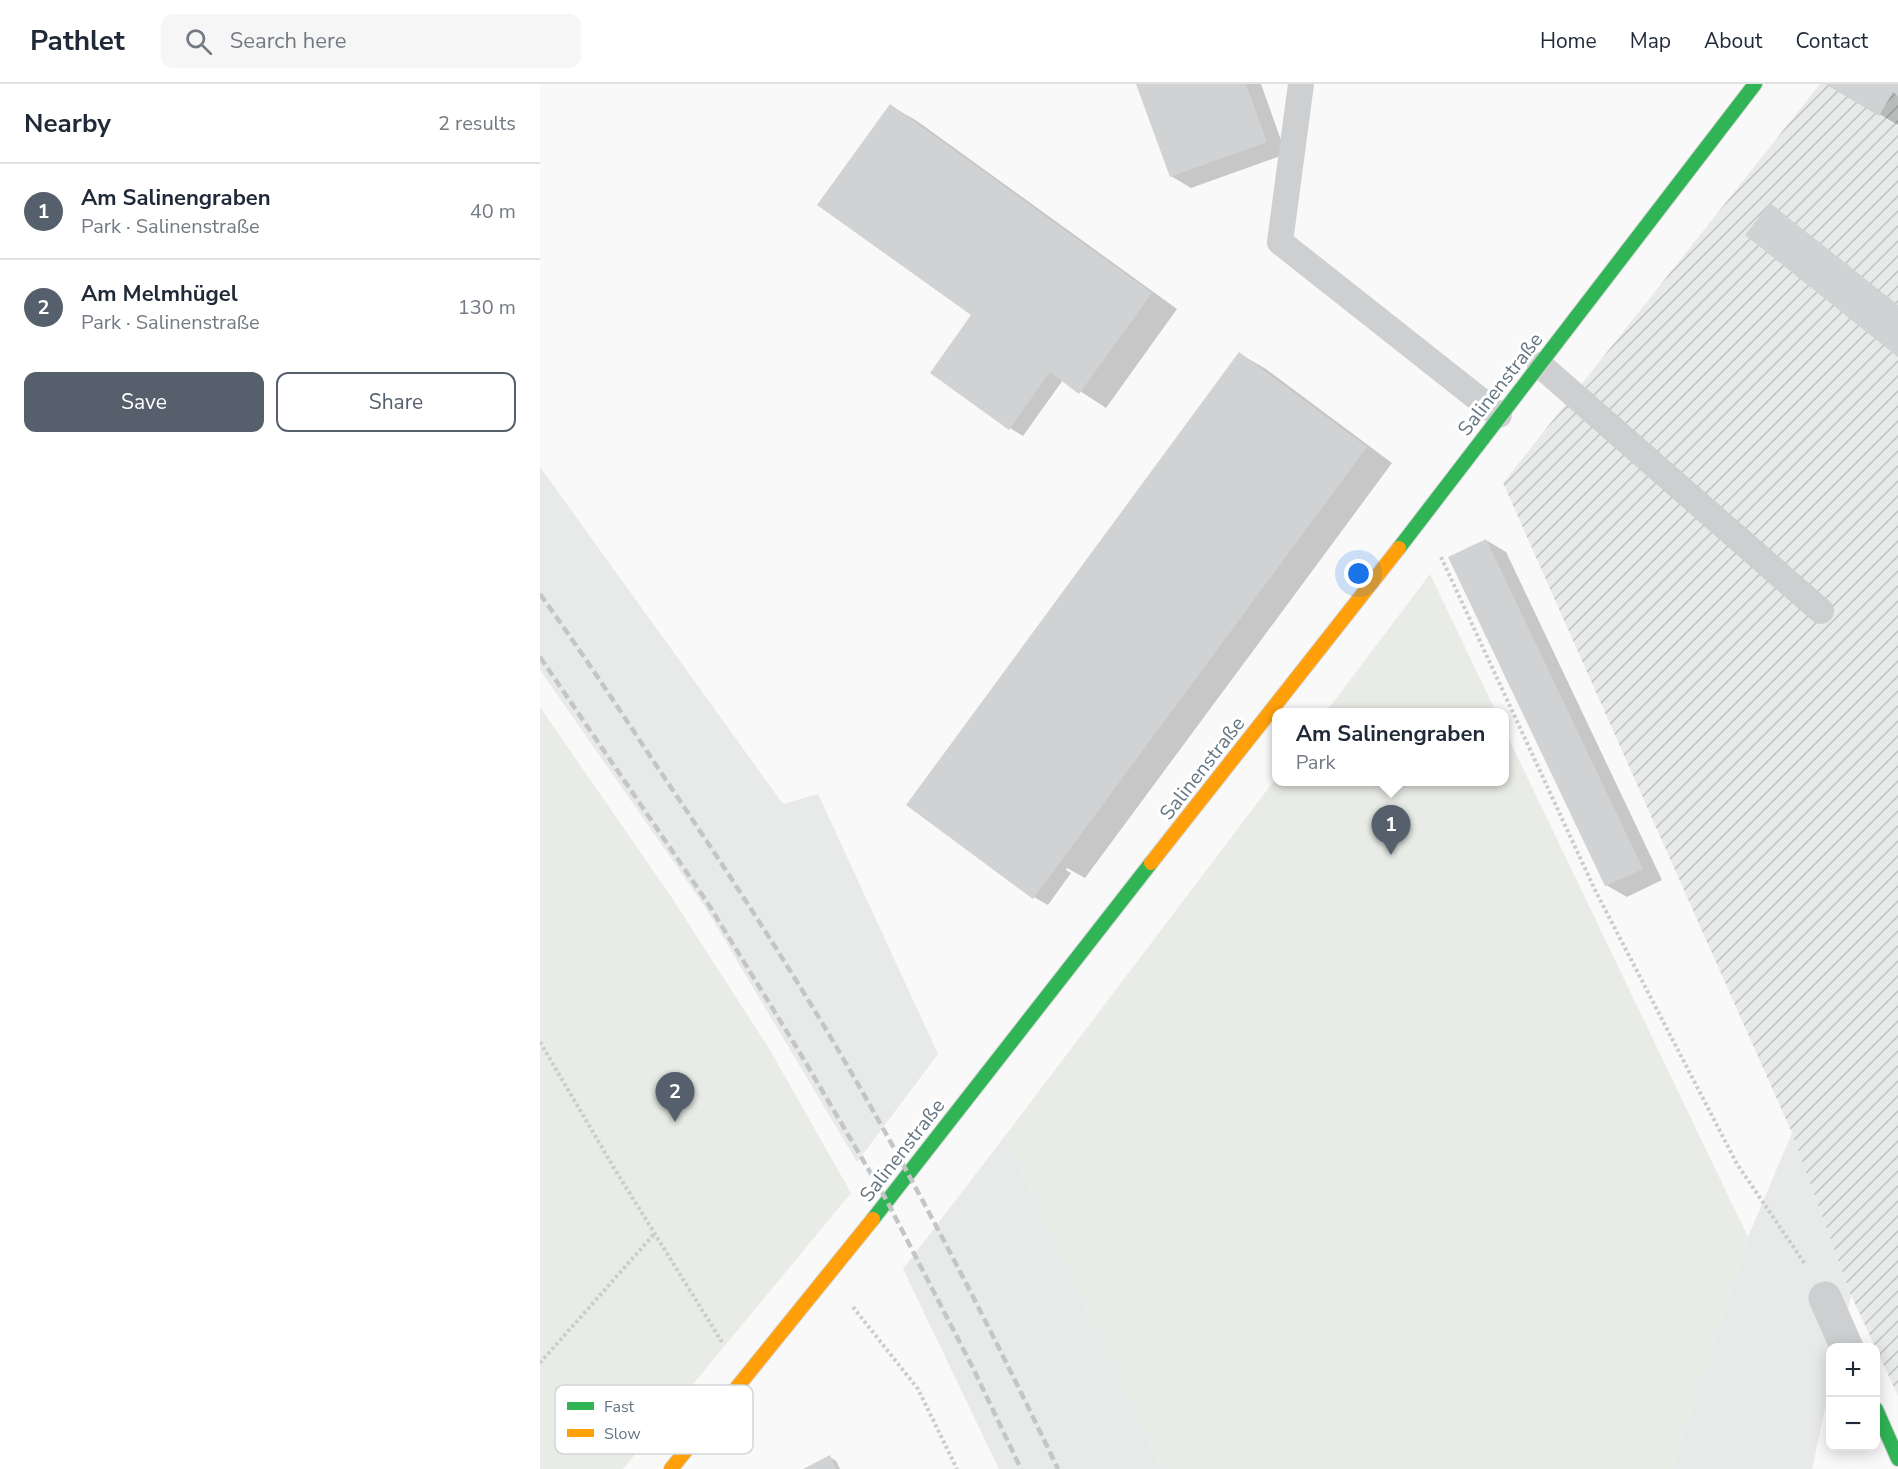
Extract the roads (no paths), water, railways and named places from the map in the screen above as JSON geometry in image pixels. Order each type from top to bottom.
[{"type":"street","name":"Salinenstraße","points":[[1273,708],[1423,517],[1755,84]]},
{"type":"street","name":"Salinenstraße","points":[[739,1385],[828,1276],[1272,710]]},
{"type":"street","points":[[1825,1298],[1845,1343]]},
{"type":"street","points":[[1880,1420],[1898,1459]]},
{"type":"street","name":"Salinenstraße","points":[[671,1469],[683,1454]]},
{"type":"lane","points":[[1301,84],[1280,242],[1499,415]]},
{"type":"lane","points":[[1540,365],[1821,611]]},
{"type":"railway","points":[[540,594],[722,864],[824,1026],[946,1244],[1058,1469]]},
{"type":"railway","points":[[540,657],[707,902],[800,1053],[887,1201],[973,1368],[1021,1469]]},
{"type":"place","name":"Am Salinengraben","points":[[1391,855]]},
{"type":"place","name":"Am Melmhügel","points":[[675,1122]]}]
